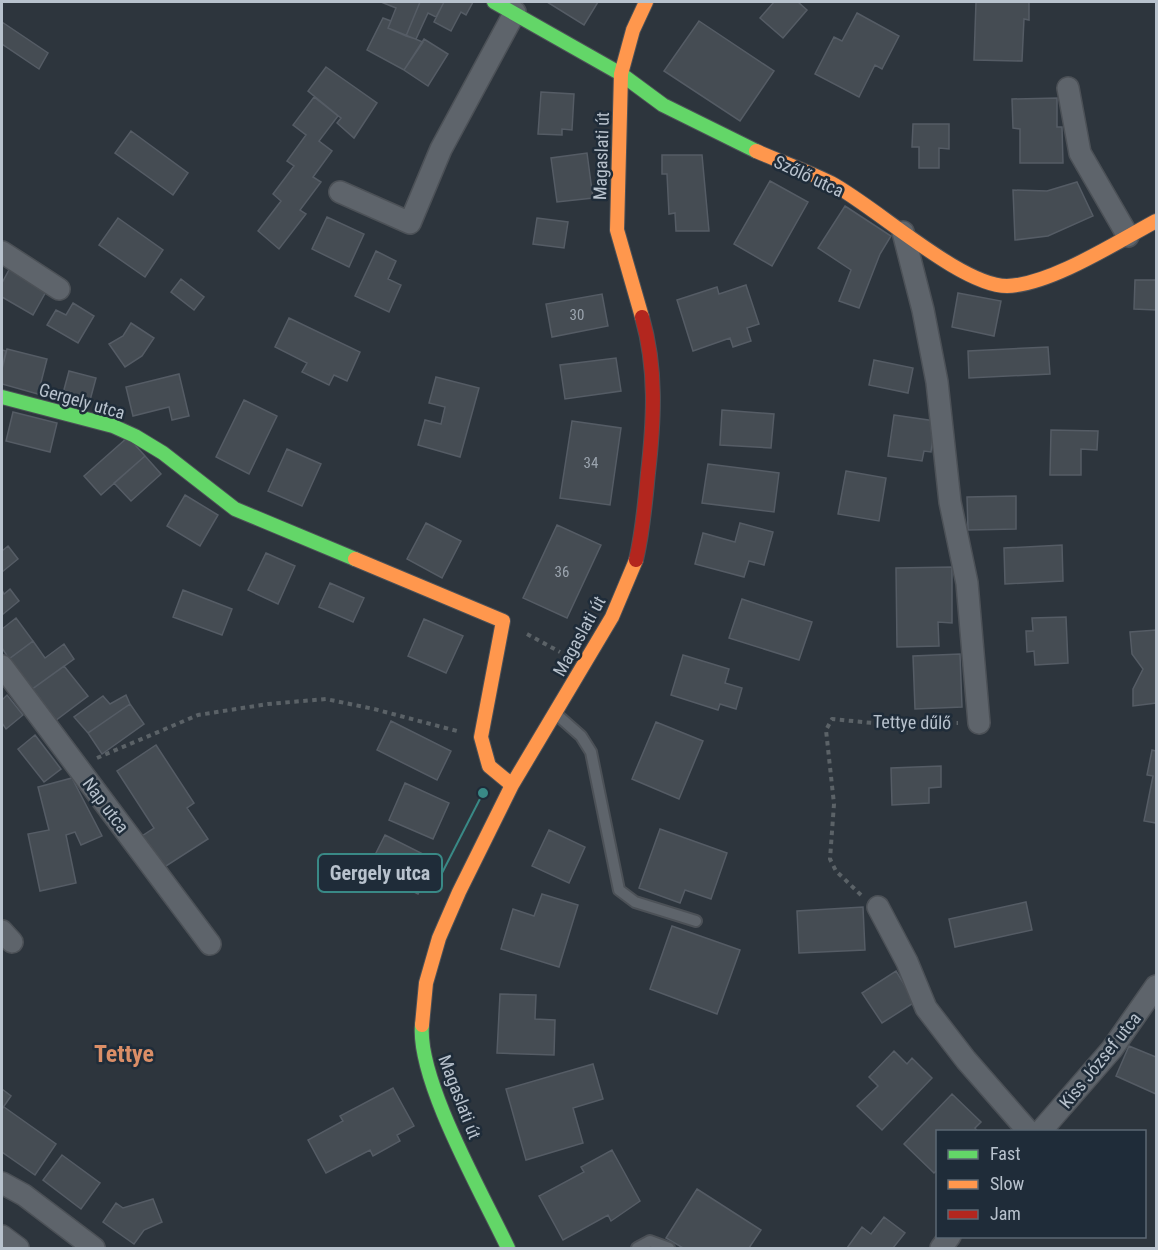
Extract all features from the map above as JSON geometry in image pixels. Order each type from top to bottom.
[{"type":"street","name":"Szőlő utca","points":[[494,2],[621,74],[663,105],[739,144],[831,183],[872,208],[954,267],[984,282],[1007,286],[1053,276],[1156,221]]},
{"type":"street","name":"Magaslati út","points":[[508,1248],[435,1093],[421,1036],[426,983],[439,938],[459,892],[512,785],[612,616],[632,574],[642,535],[655,407],[649,340],[617,230],[621,74],[633,30],[646,2]]},
{"type":"street","points":[[340,192],[410,223],[441,149],[515,12]]},
{"type":"street","points":[[1068,88],[1080,153],[1128,236]]},
{"type":"street","name":"Tettye dűlő","points":[[903,232],[923,310],[937,382],[950,502],[967,583],[979,723]]},
{"type":"street","points":[[2,252],[59,289]]},
{"type":"street","name":"Gergely utca","points":[[2,397],[113,426],[135,436],[162,453],[235,509],[400,580],[503,621]]},
{"type":"street","points":[[503,621],[482,737],[483,756],[489,769],[512,785]]},
{"type":"street","name":"Nap utca","points":[[2,666],[210,944]]},
{"type":"street","points":[[878,907],[907,962],[926,1008],[966,1060],[1028,1130]]},
{"type":"street","name":"Kiss József utca","points":[[1041,1130],[1112,1049],[1156,986]]},
{"type":"street","points":[[2,1183],[24,1195],[94,1248]]},
{"type":"street","points":[[2,1236],[18,1248]]},
{"type":"lane","points":[[555,713],[582,736],[591,752],[619,890],[635,902],[696,921]]},
{"type":"lane","points":[[637,1248],[650,1241],[669,1248]]},
{"type":"path","points":[[503,621],[585,665]]},
{"type":"path","points":[[78,768],[198,715],[268,704],[326,699],[482,737]]},
{"type":"path","name":"Tettye dűlő","points":[[878,907],[853,889],[836,872],[830,859],[834,804],[826,730],[828,723],[838,719],[883,724],[979,723]]},
{"type":"building","points":[[381,2],[420,2],[406,36],[388,28],[396,8]]},
{"type":"building","points":[[420,2],[444,2],[436,17],[428,13],[416,39],[406,36]]},
{"type":"building","points":[[444,2],[473,2],[466,15],[461,12],[451,31],[434,22]]},
{"type":"building","points":[[547,2],[598,2],[584,25]]},
{"type":"building","points":[[774,2],[798,2],[807,10],[783,38],[760,18]]},
{"type":"building","points":[[976,2],[1029,2],[1029,20],[1024,19],[1022,61],[974,60]]},
{"type":"building","points":[[857,13],[899,36],[882,69],[875,65],[859,97],[815,74],[834,37],[842,41]]},
{"type":"building","points":[[383,18],[391,21],[388,28],[423,42],[404,70],[367,50]]},
{"type":"building","points":[[699,21],[774,71],[740,121],[664,71]]},
{"type":"building","points":[[2,22],[48,53],[39,69],[2,44]]},
{"type":"building","points":[[424,39],[448,54],[428,86],[404,70]]},
{"type":"building","points":[[326,67],[377,103],[354,138],[337,123],[341,118],[308,91]]},
{"type":"building","points":[[541,92],[574,94],[572,130],[562,129],[562,135],[538,134]]},
{"type":"building","points":[[314,97],[338,116],[319,141],[332,151],[313,177],[321,182],[300,210],[306,214],[279,249],[258,231],[281,201],[273,194],[294,166],[287,161],[306,135],[293,125]]},
{"type":"building","points":[[1057,98],[1057,127],[1062,127],[1063,163],[1020,163],[1020,129],[1013,128],[1012,99]]},
{"type":"building","points":[[913,124],[949,124],[949,149],[939,148],[939,168],[919,168],[919,147],[912,147]]},
{"type":"building","points":[[131,131],[188,173],[173,195],[115,153]]},
{"type":"building","points":[[587,153],[593,198],[557,202],[551,158]]},
{"type":"building","points":[[662,155],[702,155],[709,231],[676,231],[675,213],[669,214],[667,174],[662,174]]},
{"type":"building","points":[[770,181],[808,202],[772,266],[734,244]]},
{"type":"building","points":[[1077,182],[1093,216],[1048,236],[1015,240],[1013,190],[1047,191]]},
{"type":"building","points":[[845,206],[891,236],[880,254],[859,308],[839,301],[851,270],[818,248]]},
{"type":"building","points":[[327,217],[364,234],[349,267],[312,249]]},
{"type":"building","points":[[118,218],[163,250],[145,277],[99,245]]},
{"type":"building","points":[[537,218],[568,222],[564,248],[533,244]]},
{"type":"building","points":[[376,251],[396,261],[388,279],[401,285],[389,312],[355,296]]},
{"type":"building","points":[[11,266],[48,288],[33,315],[2,297],[2,283]]},
{"type":"building","points":[[181,279],[204,297],[194,310],[171,292]]},
{"type":"building","points":[[1135,280],[1156,280],[1156,310],[1134,309]]},
{"type":"building","points":[[746,285],[759,324],[747,328],[751,341],[733,347],[730,338],[693,351],[677,300],[717,287],[719,294]]},
{"type":"building","points":[[958,293],[1001,301],[994,336],[952,327]]},
{"type":"building","points":[[602,294],[608,326],[552,337],[546,304]]},
{"type":"building","points":[[73,303],[94,316],[78,343],[47,325],[56,310],[66,315]]},
{"type":"building","points":[[289,318],[360,352],[347,381],[334,375],[329,385],[302,372],[307,363],[275,347]]},
{"type":"building","points":[[131,323],[154,338],[142,356],[125,367],[109,344],[123,336]]},
{"type":"building","points":[[1048,347],[1050,374],[969,378],[968,351]]},
{"type":"building","points":[[7,349],[47,359],[38,394],[2,384],[2,369]]},
{"type":"building","points":[[2,350],[6,351],[2,369]]},
{"type":"building","points":[[616,358],[621,391],[565,399],[560,365]]},
{"type":"building","points":[[874,360],[913,368],[908,393],[869,385]]},
{"type":"building","points":[[69,371],[96,378],[89,404],[62,397]]},
{"type":"building","points":[[179,374],[189,416],[172,420],[169,407],[133,416],[126,387]]},
{"type":"building","points":[[436,377],[479,388],[460,457],[418,445],[425,420],[441,424],[445,407],[429,403]]},
{"type":"building","points":[[244,400],[277,416],[249,474],[216,457]]},
{"type":"building","points":[[722,410],[774,414],[771,448],[720,445]]},
{"type":"building","points":[[13,412],[57,423],[50,452],[6,441]]},
{"type":"building","points":[[894,415],[935,421],[931,452],[924,451],[922,461],[888,456]]},
{"type":"building","points":[[572,421],[621,428],[610,505],[560,498]]},
{"type":"building","points":[[1051,430],[1098,431],[1097,450],[1081,449],[1081,475],[1050,475]]},
{"type":"building","points":[[128,437],[145,456],[101,495],[84,476]]},
{"type":"building","points":[[287,449],[321,464],[302,506],[268,491]]},
{"type":"building","points":[[145,456],[161,474],[131,501],[114,483]]},
{"type":"building","points":[[708,464],[779,473],[774,512],[702,503]]},
{"type":"building","points":[[846,471],[886,478],[879,521],[838,514]]},
{"type":"building","points":[[185,495],[218,515],[200,546],[167,526]]},
{"type":"building","points":[[1016,496],[1016,529],[968,530],[967,497]]},
{"type":"building","points":[[426,523],[461,541],[442,578],[407,559]]},
{"type":"building","points":[[740,523],[773,532],[764,565],[749,561],[744,577],[695,564],[703,533],[735,542]]},
{"type":"building","points":[[557,525],[601,545],[567,618],[523,598]]},
{"type":"building","points":[[1062,545],[1063,581],[1005,584],[1004,548]]},
{"type":"building","points":[[8,546],[18,559],[2,572],[2,551]]},
{"type":"building","points":[[266,553],[295,566],[278,604],[248,590]]},
{"type":"building","points":[[952,567],[952,623],[938,622],[939,646],[897,647],[896,568]]},
{"type":"building","points":[[330,583],[364,598],[353,622],[319,607]]},
{"type":"building","points":[[10,589],[19,601],[2,615],[2,590],[4,594]]},
{"type":"building","points":[[183,590],[232,609],[222,635],[173,617]]},
{"type":"building","points":[[742,599],[812,622],[799,660],[729,638]]},
{"type":"building","points":[[1066,617],[1068,663],[1035,665],[1034,651],[1027,652],[1026,631],[1033,631],[1032,618]]},
{"type":"building","points":[[16,618],[33,641],[9,659],[2,648],[2,629]]},
{"type":"building","points":[[424,619],[463,636],[446,673],[408,656]]},
{"type":"building","points":[[1156,630],[1156,703],[1133,706],[1133,689],[1143,669],[1132,654],[1130,632]]},
{"type":"building","points":[[33,641],[45,658],[64,644],[74,659],[31,690],[9,659]]},
{"type":"building","points":[[960,654],[962,707],[915,709],[913,656]]},
{"type":"building","points":[[683,655],[729,669],[725,683],[742,688],[736,709],[720,704],[718,710],[671,695]]},
{"type":"building","points":[[64,666],[88,696],[55,721],[31,690]]},
{"type":"building","points":[[7,695],[23,715],[6,729],[2,723],[2,700]]},
{"type":"building","points":[[126,695],[130,704],[88,733],[74,717],[103,696],[110,704]]},
{"type":"building","points":[[130,704],[144,724],[102,754],[88,733]]},
{"type":"building","points":[[391,721],[451,751],[437,780],[377,750]]},
{"type":"building","points":[[656,722],[703,741],[679,799],[632,779]]},
{"type":"building","points":[[35,735],[61,769],[44,782],[18,749]]},
{"type":"building","points":[[156,745],[194,803],[187,808],[208,839],[163,868],[142,836],[154,828],[117,771]]},
{"type":"building","points":[[1152,750],[1156,751],[1156,823],[1144,821],[1153,776],[1147,775]]},
{"type":"building","points":[[941,766],[941,787],[929,788],[929,803],[892,805],[891,768]]},
{"type":"building","points":[[72,778],[102,836],[81,845],[75,832],[66,835],[76,883],[40,891],[28,834],[49,830],[38,787]]},
{"type":"building","points":[[405,783],[449,803],[433,839],[389,820]]},
{"type":"building","points":[[660,829],[727,853],[711,899],[685,890],[680,903],[639,888]]},
{"type":"building","points":[[549,830],[585,847],[569,883],[532,866]]},
{"type":"building","points":[[385,835],[435,860],[418,894],[368,869]]},
{"type":"building","points":[[542,894],[578,905],[559,967],[501,949],[513,909],[534,916]]},
{"type":"building","points":[[1026,902],[1032,930],[955,947],[949,919]]},
{"type":"building","points":[[863,907],[865,950],[799,953],[797,911]]},
{"type":"building","points":[[672,926],[740,950],[717,1014],[650,989]]},
{"type":"building","points":[[896,971],[915,1002],[882,1023],[862,993]]},
{"type":"building","points":[[500,994],[536,995],[535,1019],[555,1020],[554,1055],[497,1053]]},
{"type":"building","points":[[1129,1046],[1156,1057],[1156,1094],[1116,1076]]},
{"type":"building","points":[[894,1051],[907,1064],[912,1058],[932,1078],[882,1130],[857,1106],[878,1086],[869,1077]]},
{"type":"building","points":[[593,1064],[603,1099],[573,1108],[583,1143],[526,1160],[506,1089]]},
{"type":"building","points":[[393,1088],[414,1126],[397,1135],[400,1141],[373,1156],[370,1150],[326,1173],[308,1140],[343,1121],[340,1116]]},
{"type":"building","points":[[2,1089],[11,1096],[2,1109]]},
{"type":"building","points":[[952,1094],[981,1122],[975,1128],[976,1130],[936,1130],[936,1171],[934,1173],[904,1144]]},
{"type":"building","points":[[4,1107],[56,1144],[35,1175],[2,1152],[2,1109]]},
{"type":"building","points":[[612,1150],[640,1201],[611,1221],[608,1215],[563,1240],[539,1196],[584,1172],[581,1167]]},
{"type":"building","points":[[62,1155],[100,1183],[81,1209],[43,1180]]},
{"type":"building","points":[[697,1189],[761,1230],[749,1248],[683,1248],[666,1238]]},
{"type":"building","points":[[153,1199],[162,1222],[144,1230],[134,1244],[103,1222],[116,1203],[123,1208]]},
{"type":"building","points":[[884,1217],[905,1233],[893,1248],[847,1248],[862,1227],[871,1234]]},
{"type":"traffic: fast","points":[[494,2],[621,74],[663,105],[756,151]]},
{"type":"traffic: fast","points":[[2,397],[113,426],[135,436],[163,453],[235,509],[355,559]]},
{"type":"traffic: fast","points":[[422,1025],[423,1048],[440,1106],[468,1169],[508,1248]]},
{"type":"traffic: slow","points":[[642,317],[617,230],[621,74],[633,30],[646,2]]},
{"type":"traffic: slow","points":[[756,151],[831,183],[943,260],[988,283],[1007,286],[1024,284],[1063,271],[1156,221]]},
{"type":"traffic: slow","points":[[355,559],[503,621],[481,737],[489,766],[512,785]]},
{"type":"traffic: slow","points":[[422,1025],[426,983],[439,938],[459,892],[512,785],[612,617],[636,560]]},
{"type":"traffic: jam","points":[[636,560],[644,517],[653,414],[650,356],[642,317]]},
{"type":"place","name":"Gergely utca","points":[[483,793]]},
{"type":"district","name":"Tettye","points":[[124,1054]]}]
